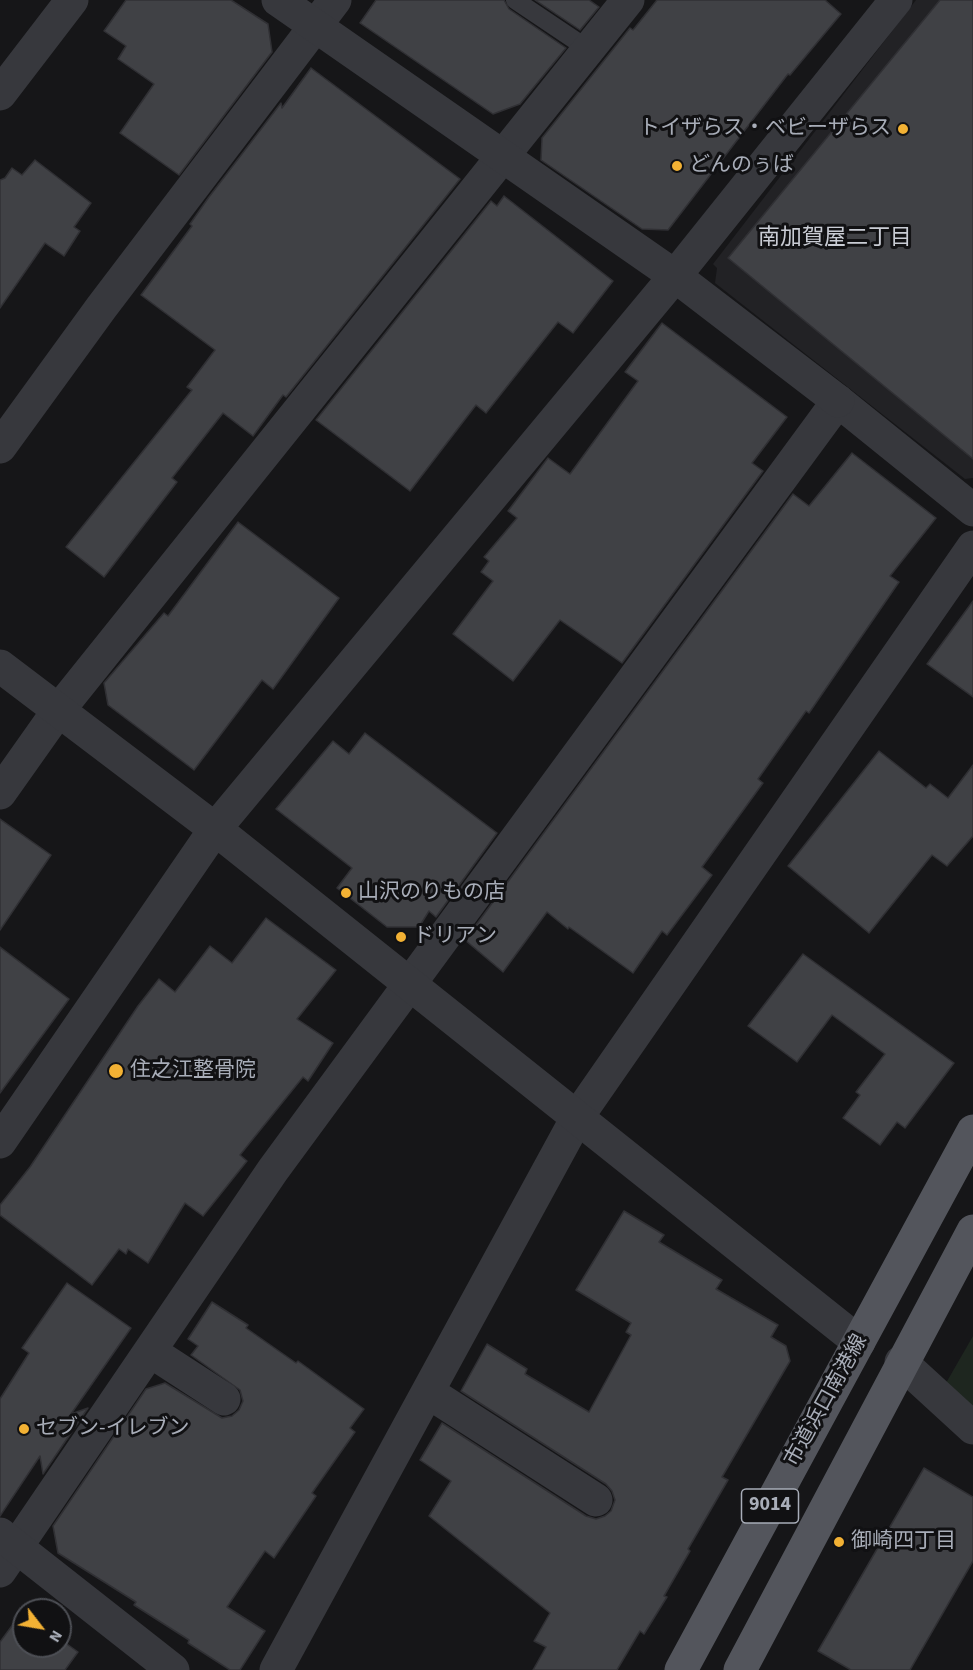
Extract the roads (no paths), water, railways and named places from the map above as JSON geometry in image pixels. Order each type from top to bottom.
[{"type":"main road","name":"市道浜口南港線","points":[[681,1670],[973,1131]]},
{"type":"main road","name":"9014","points":[[740,1670],[973,1231]]},
{"type":"street","points":[[0,94],[72,0]]},
{"type":"street","points":[[278,0],[326,13],[502,155],[675,276],[838,401],[973,510]]},
{"type":"street","points":[[0,793],[58,711],[628,0]]},
{"type":"street","points":[[0,1142],[215,829],[675,276],[896,0]]},
{"type":"street","points":[[0,447],[101,308],[326,13]]},
{"type":"street","points":[[173,1670],[6,1551],[150,1351],[273,1170],[411,987],[838,401]]},
{"type":"street","points":[[276,1670],[578,1116],[973,547]]},
{"type":"street","points":[[0,666],[215,829],[860,1342]]},
{"type":"street","points":[[150,1351],[224,1400]]},
{"type":"street","points":[[902,1362],[973,1428]]},
{"type":"street","points":[[428,1392],[596,1500]]},
{"type":"lane","points":[[515,0],[588,50]]},
{"type":"place","name":"トイザらス・ベビーザらス","points":[[903,129]]},
{"type":"place","name":"どんのぅば","points":[[677,166]]},
{"type":"place","name":"山沢のりもの店","points":[[346,893]]},
{"type":"place","name":"ドリアン","points":[[401,937]]},
{"type":"place","name":"住之江整骨院","points":[[116,1071]]},
{"type":"place","name":"セブン-イレブン","points":[[24,1429]]},
{"type":"place","name":"御崎四丁目","points":[[839,1542]]},
{"type":"district","name":"南加賀屋二丁目","points":[[835,239]]}]
